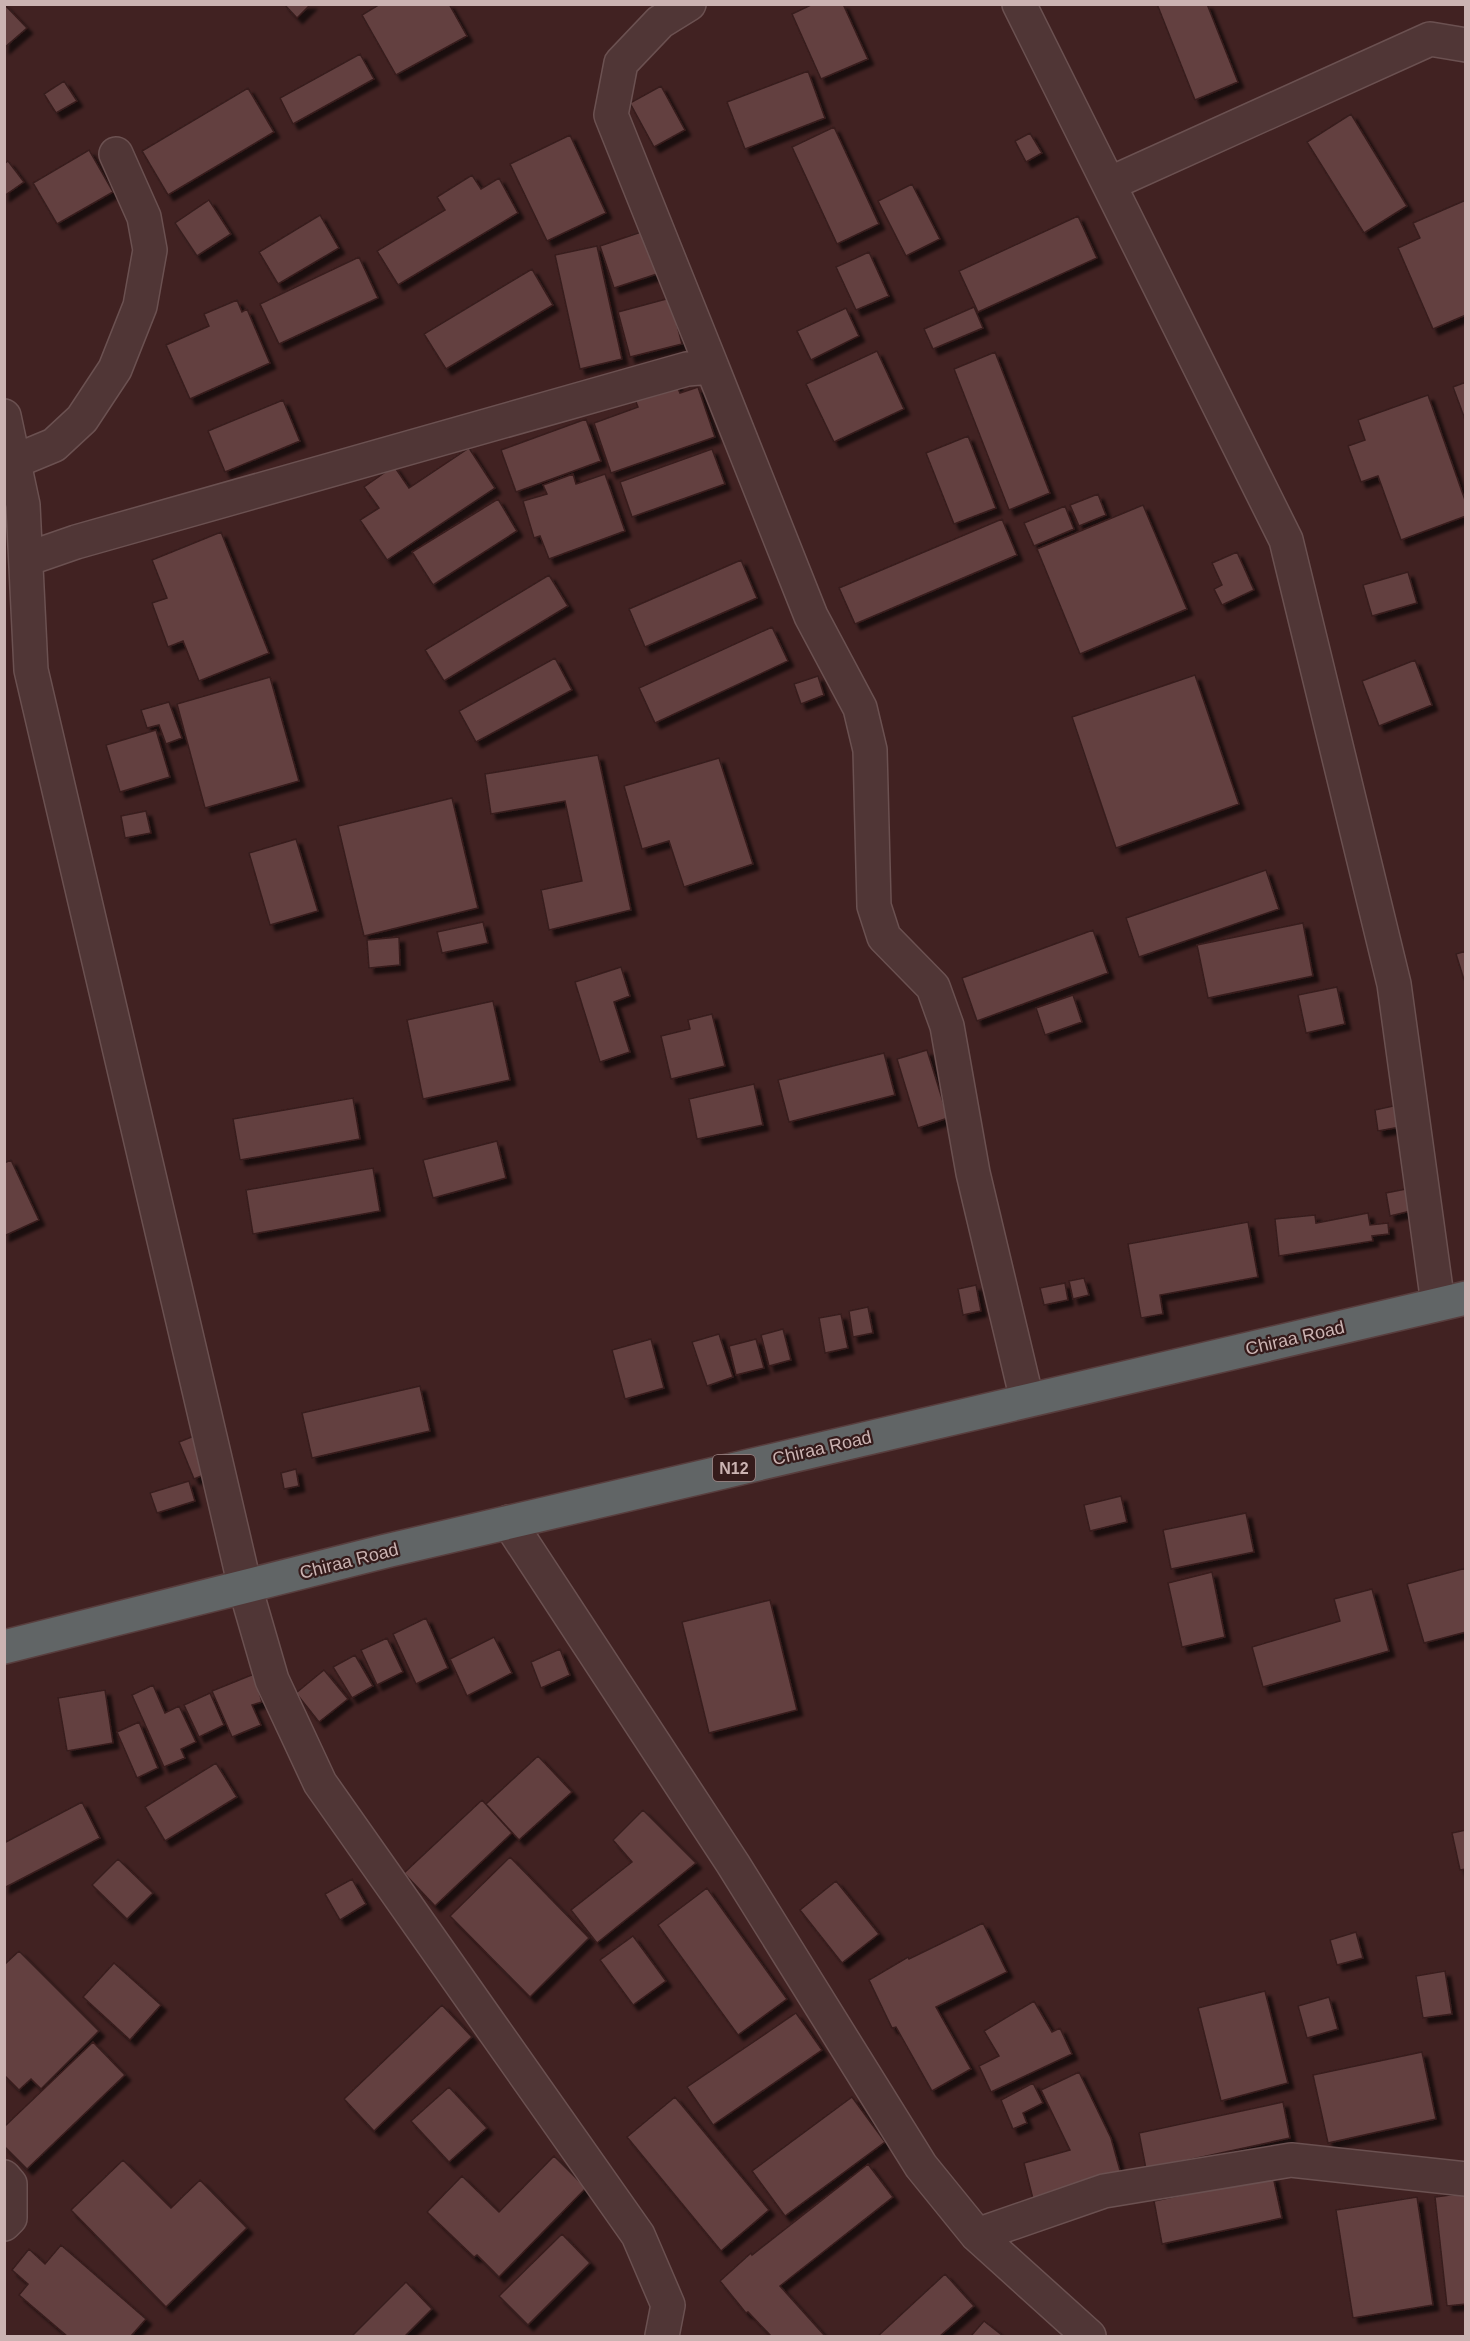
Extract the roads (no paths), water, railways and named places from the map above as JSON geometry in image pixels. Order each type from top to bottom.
[{"type":"highway","name":"Chiraa Road","points":[[4,1647],[509,1522],[1452,1301]]},
{"type":"street","points":[[689,4],[660,22],[621,63],[611,115],[811,615],[860,708],[870,750],[874,906],[884,937],[933,987],[946,1026],[973,1173],[1027,1400]]},
{"type":"street","points":[[1018,4],[1286,540],[1394,984],[1452,1301]]},
{"type":"street","points":[[1109,184],[1430,39],[1466,45]]},
{"type":"street","points":[[13,462],[54,445],[81,419],[116,369],[140,306],[150,250],[144,217],[116,154]]},
{"type":"street","points":[[27,559],[76,542],[523,413],[687,369],[712,367]]},
{"type":"street","points":[[4,416],[24,505],[31,670],[244,1587],[272,1680],[320,1783],[638,2235],[668,2305],[662,2337]]},
{"type":"street","points":[[509,1522],[733,1864],[921,2166],[977,2235],[1089,2337]]},
{"type":"street","points":[[977,2235],[1104,2191],[1291,2160],[1466,2179]]},
{"type":"street","points":[[4,2177],[10,2184],[10,2218],[4,2224]]}]
